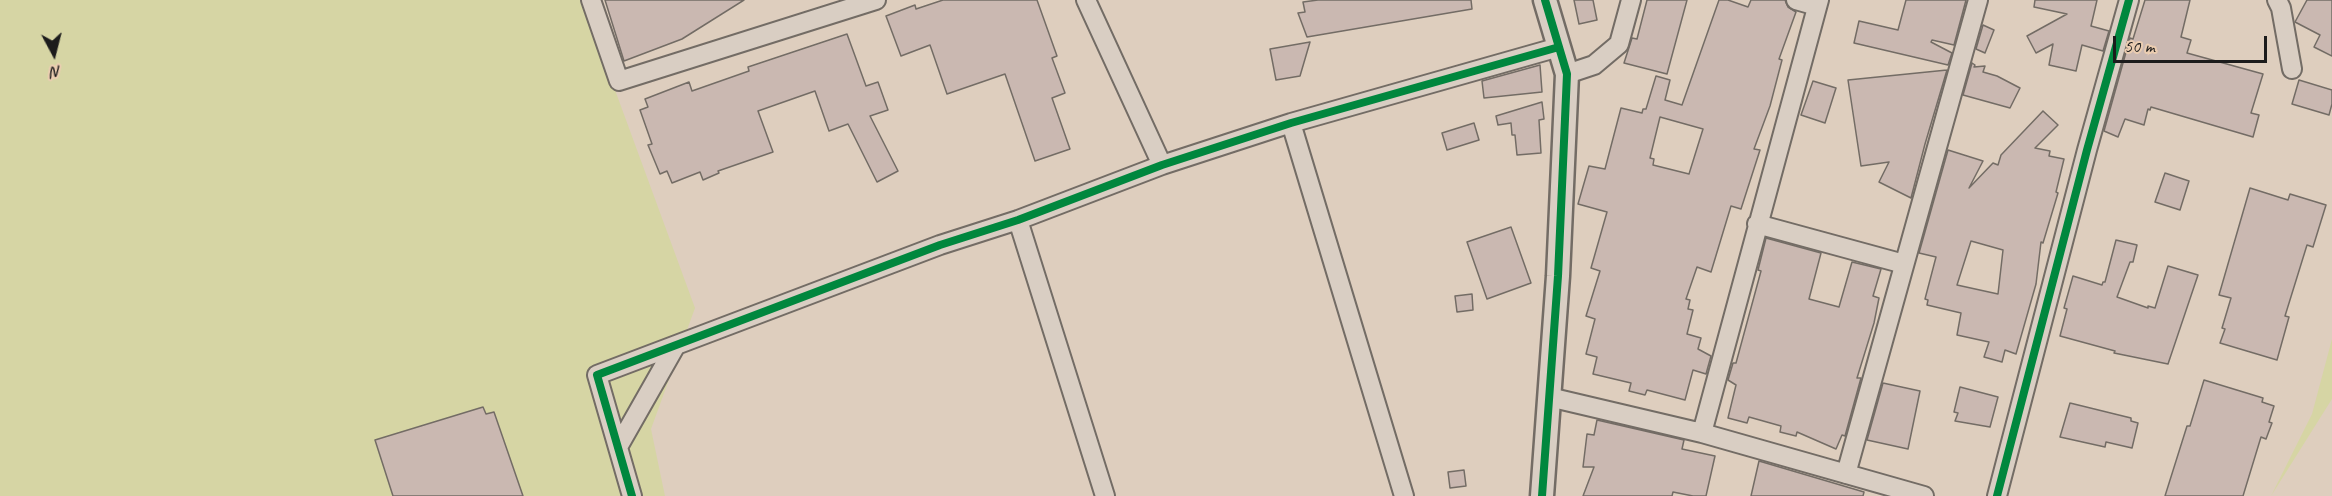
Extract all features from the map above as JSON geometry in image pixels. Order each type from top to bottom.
[{"type":"street","points":[[591,0],[620,81],[873,0]]},
{"type":"street","points":[[1086,0],[1162,165]]},
{"type":"street","points":[[1542,496],[1558,276],[1567,74],[1545,0]]},
{"type":"street","points":[[1567,74],[1594,65],[1619,44],[1631,0]]},
{"type":"street","points":[[1702,433],[1756,224],[1818,3],[1796,0]]},
{"type":"street","points":[[1846,474],[1978,0]]},
{"type":"street","points":[[1997,496],[2128,0]]},
{"type":"street","points":[[2277,0],[2281,8],[2292,69]]},
{"type":"street","points":[[632,496],[597,375],[940,244],[1018,220],[1162,165],[1291,123],[1559,47]]},
{"type":"street","points":[[1291,123],[1404,496]]},
{"type":"street","points":[[1018,220],[1106,496]]},
{"type":"street","points":[[1756,224],[1904,264]]},
{"type":"street","points":[[618,447],[676,345]]},
{"type":"street","points":[[1549,397],[1702,433],[1924,496]]},
{"type":"green space","points":[[0,0],[582,0],[695,308],[651,429],[665,496],[0,496]]},
{"type":"green space","points":[[2332,339],[2332,399],[2271,496],[2312,414]]},
{"type":"building","points":[[605,0],[744,0],[682,39],[624,61]]},
{"type":"building","points":[[943,0],[1037,0],[1057,56],[1052,58],[1065,93],[1052,98],[1070,149],[1035,161],[1005,74],[947,94],[930,45],[901,56],[886,16],[915,5],[916,9]]},
{"type":"building","points":[[1318,0],[1471,0],[1472,9],[1307,37],[1298,13],[1305,12],[1303,2]]},
{"type":"building","points":[[1574,0],[1593,0],[1597,20],[1579,24]]},
{"type":"building","points":[[1647,0],[1687,0],[1667,74],[1624,63],[1632,38],[1637,39]]},
{"type":"building","points":[[1719,0],[1728,0],[1748,7],[1751,0],[1785,0],[1788,7],[1796,12],[1779,59],[1782,60],[1770,106],[1754,149],[1760,150],[1741,209],[1731,206],[1711,272],[1697,267],[1686,299],[1690,300],[1688,309],[1693,310],[1687,334],[1701,338],[1698,349],[1711,356],[1706,374],[1693,370],[1685,400],[1647,390],[1645,395],[1629,391],[1631,383],[1593,374],[1597,357],[1586,354],[1595,319],[1586,316],[1600,271],[1591,268],[1607,212],[1578,204],[1589,166],[1605,169],[1621,108],[1642,113],[1643,109],[1646,109],[1656,76],[1670,80],[1665,100],[1682,105]],"holes":[[[1660,117],[1703,129],[1689,174],[1653,165],[1654,159],[1650,158]]]},
{"type":"building","points":[[1906,0],[1966,0],[1954,45],[1932,40],[1931,42],[1952,53],[1948,65],[1854,43],[1859,21],[1898,30]]},
{"type":"building","points":[[2035,0],[2097,0],[2091,26],[2109,31],[2103,51],[2082,45],[2076,71],[2049,65],[2053,44],[2036,53],[2027,36],[2067,14],[2034,7]]},
{"type":"building","points":[[2145,0],[2190,0],[2181,37],[2191,40],[2187,53],[2263,74],[2251,113],[2259,115],[2253,137],[2151,107],[2150,110],[2148,109],[2144,125],[2125,119],[2118,137],[2104,131],[2130,38],[2133,39]]},
{"type":"building","points":[[2307,0],[2332,0],[2332,56],[2314,47],[2320,35],[2295,22]]},
{"type":"building","points":[[1983,25],[1994,30],[1985,53],[1976,49]]},
{"type":"building","points":[[847,34],[866,86],[878,82],[888,110],[870,116],[898,171],[877,182],[848,124],[829,131],[815,91],[758,111],[773,152],[718,171],[719,173],[703,180],[700,172],[672,183],[667,171],[660,174],[648,145],[652,144],[640,110],[648,107],[645,99],[689,82],[692,91],[749,71],[748,67]]},
{"type":"building","points":[[1310,42],[1300,76],[1276,80],[1270,49]]},
{"type":"building","points":[[1972,63],[1974,67],[1985,66],[1983,72],[1997,76],[2020,88],[2010,108],[1963,95]]},
{"type":"building","points":[[1540,65],[1542,92],[1484,98],[1482,81]]},
{"type":"building","points":[[1947,70],[1911,198],[1879,182],[1889,162],[1861,166],[1848,80]]},
{"type":"building","points":[[2299,80],[2332,90],[2329,115],[2292,104]]},
{"type":"building","points":[[1813,81],[1836,88],[1825,123],[1801,115]]},
{"type":"building","points":[[1542,102],[1544,119],[1539,120],[1541,153],[1517,155],[1511,123],[1498,125],[1496,116]]},
{"type":"building","points":[[2043,111],[2058,125],[2035,148],[2050,151],[2049,156],[2064,159],[2056,192],[2058,193],[2043,243],[2041,242],[2036,284],[2016,354],[2005,350],[2002,362],[1984,357],[1989,342],[1957,335],[1961,313],[1927,305],[1928,300],[1925,299],[1936,257],[1919,253],[1948,150],[1983,161],[1969,188],[1993,163],[1998,165],[2001,155]],"holes":[[[1971,241],[2003,250],[1998,294],[1957,285]]]},
{"type":"building","points":[[1474,123],[1479,140],[1447,150],[1442,133]]},
{"type":"building","points":[[2165,173],[2189,181],[2180,210],[2155,202]]},
{"type":"building","points":[[2250,188],[2288,200],[2290,194],[2326,205],[2313,247],[2307,245],[2285,316],[2289,317],[2277,360],[2220,343],[2231,298],[2219,295]]},
{"type":"building","points":[[1511,227],[1531,283],[1487,299],[1467,242]]},
{"type":"building","points":[[1766,238],[1821,253],[1809,299],[1839,307],[1852,262],[1881,269],[1873,296],[1879,298],[1874,323],[1857,378],[1861,378],[1845,436],[1842,435],[1836,449],[1797,432],[1796,436],[1780,432],[1781,426],[1749,417],[1747,423],[1728,418],[1736,385],[1728,380],[1733,363],[1736,363],[1761,271],[1758,270]]},
{"type":"building","points":[[2116,240],[2137,245],[2133,262],[2130,262],[2117,297],[2148,308],[2148,306],[2155,308],[2168,266],[2198,275],[2168,364],[2114,353],[2115,351],[2060,336],[2067,309],[2064,308],[2073,276],[2102,285],[2105,282]]},
{"type":"building","points":[[1472,294],[1473,310],[1457,312],[1455,296]]},
{"type":"building","points":[[2204,380],[2263,398],[2262,402],[2274,406],[2269,422],[2272,423],[2266,439],[2261,437],[2243,496],[2165,496],[2187,426],[2190,426]]},
{"type":"building","points":[[1883,383],[1920,391],[1908,449],[1867,440]]},
{"type":"building","points":[[1960,387],[1998,397],[1990,427],[1955,421],[1958,413],[1954,412]]},
{"type":"building","points":[[2070,403],[2131,418],[2131,421],[2138,423],[2132,448],[2106,442],[2105,447],[2060,437]]},
{"type":"building","points":[[483,407],[486,414],[494,412],[523,496],[393,496],[375,440]]},
{"type":"building","points":[[1597,420],[1684,440],[1682,449],[1715,456],[1706,496],[1673,492],[1672,496],[1583,496],[1594,467],[1583,467],[1587,434],[1594,435]]},
{"type":"building","points":[[1759,461],[1864,492],[1863,496],[1751,496]]},
{"type":"building","points":[[1464,470],[1466,486],[1450,488],[1448,472]]},
{"type":"cycle path","points":[[1542,496],[1558,276],[1567,74],[1545,0]]},
{"type":"cycle path","points":[[1997,496],[2087,150],[2129,0]]},
{"type":"cycle path","points":[[632,496],[597,375],[940,245],[1018,220],[1162,165],[1291,123],[1559,47]]}]
